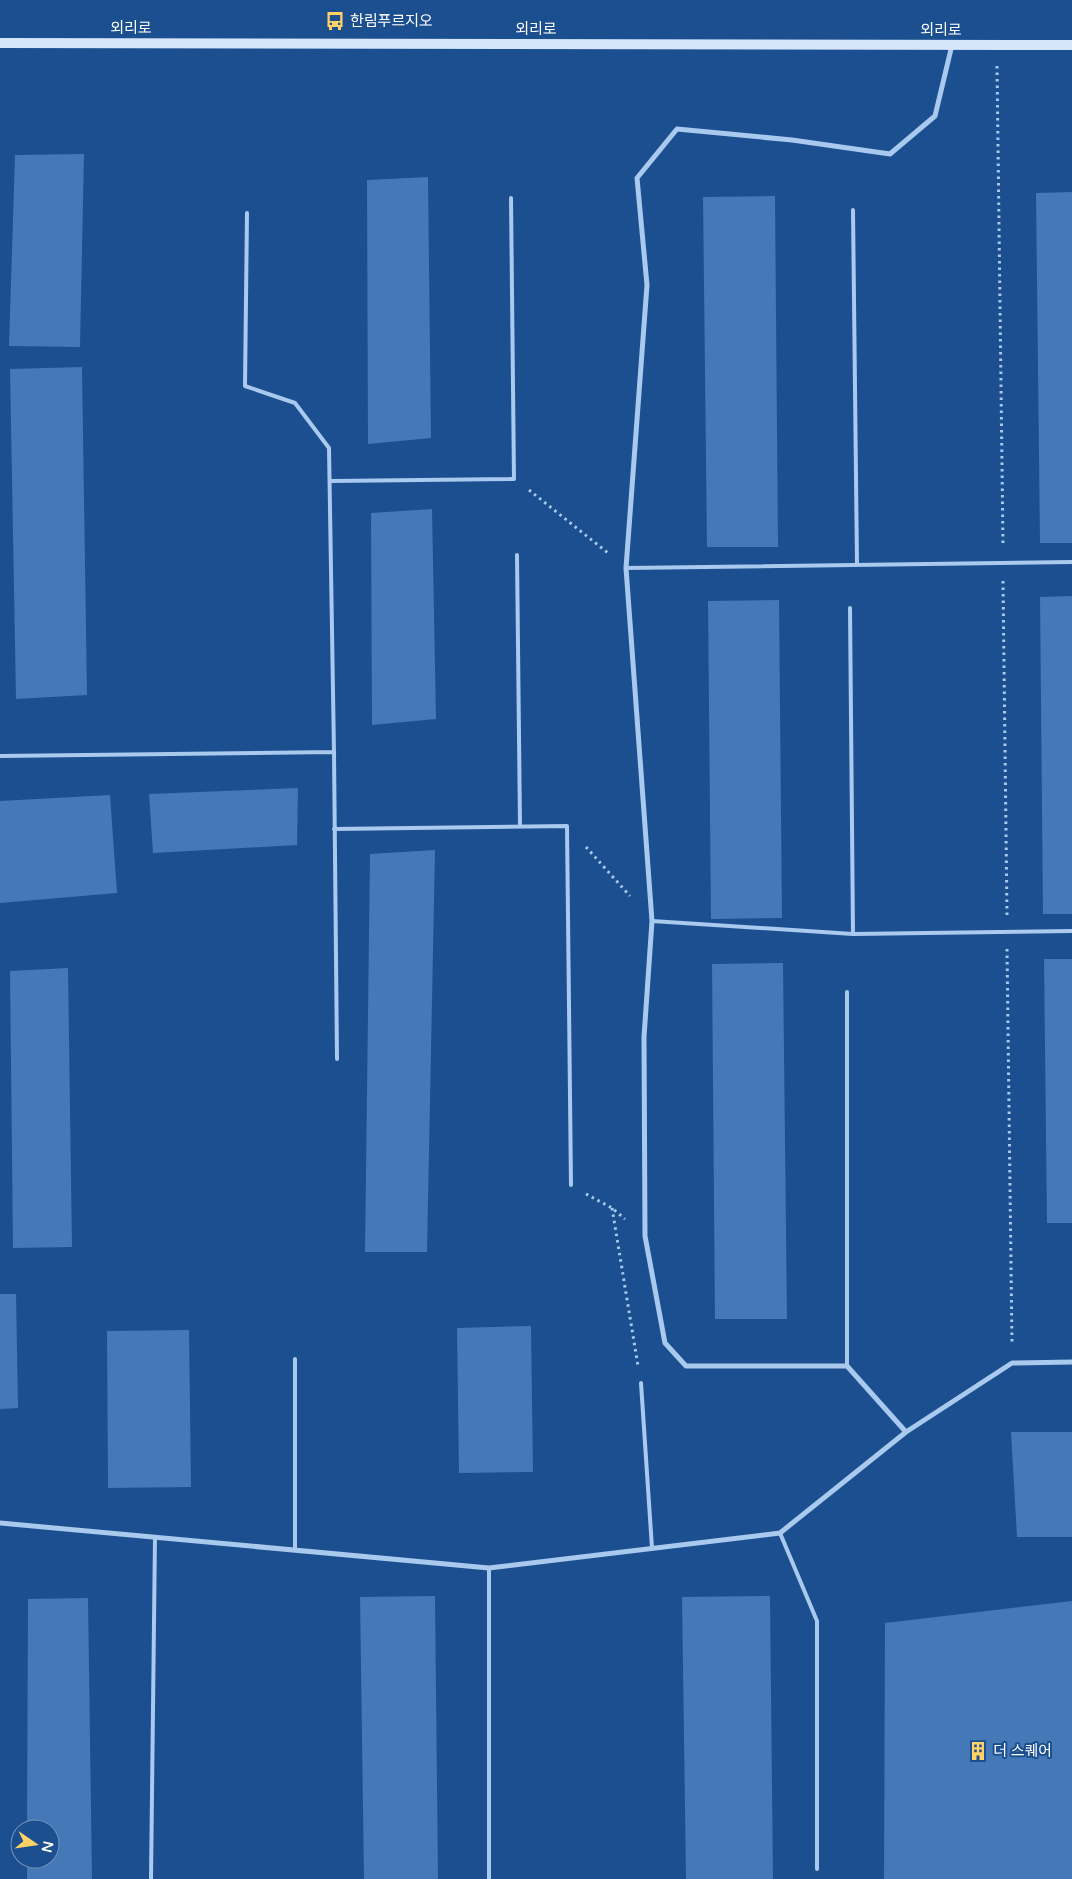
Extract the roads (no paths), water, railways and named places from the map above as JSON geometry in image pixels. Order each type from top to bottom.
[{"type":"street","name":"외리로","points":[[0,43],[1072,46]]},
{"type":"street","points":[[906,1432],[847,1366],[686,1366],[665,1343],[645,1236],[644,1037],[652,920],[626,568],[647,285],[637,178],[677,130],[792,140],[890,154],[935,116],[952,45]]},
{"type":"street","points":[[0,1523],[489,1568],[780,1533],[906,1432],[1012,1363],[1072,1362]]},
{"type":"lane","points":[[330,481],[514,479],[511,198]]},
{"type":"lane","points":[[853,210],[857,565]]},
{"type":"lane","points":[[247,213],[245,386],[295,403],[329,448],[337,1059]]},
{"type":"lane","points":[[517,555],[520,826]]},
{"type":"lane","points":[[626,568],[1072,562]]},
{"type":"lane","points":[[850,608],[853,934]]},
{"type":"lane","points":[[0,756],[334,752]]},
{"type":"lane","points":[[334,829],[567,826],[571,1184]]},
{"type":"lane","points":[[652,920],[853,934],[1072,931]]},
{"type":"lane","points":[[847,1366],[848,992]]},
{"type":"lane","points":[[295,1359],[295,1550]]},
{"type":"lane","points":[[641,1382],[652,1548]]},
{"type":"lane","points":[[780,1533],[817,1621],[817,1868]]},
{"type":"lane","points":[[151,1879],[155,1537]]},
{"type":"lane","points":[[489,1568],[489,1879]]},
{"type":"place","name":"한림푸르지오","points":[[335,21]]},
{"type":"place","name":"더 스퀘어","points":[[978,1751]]}]
